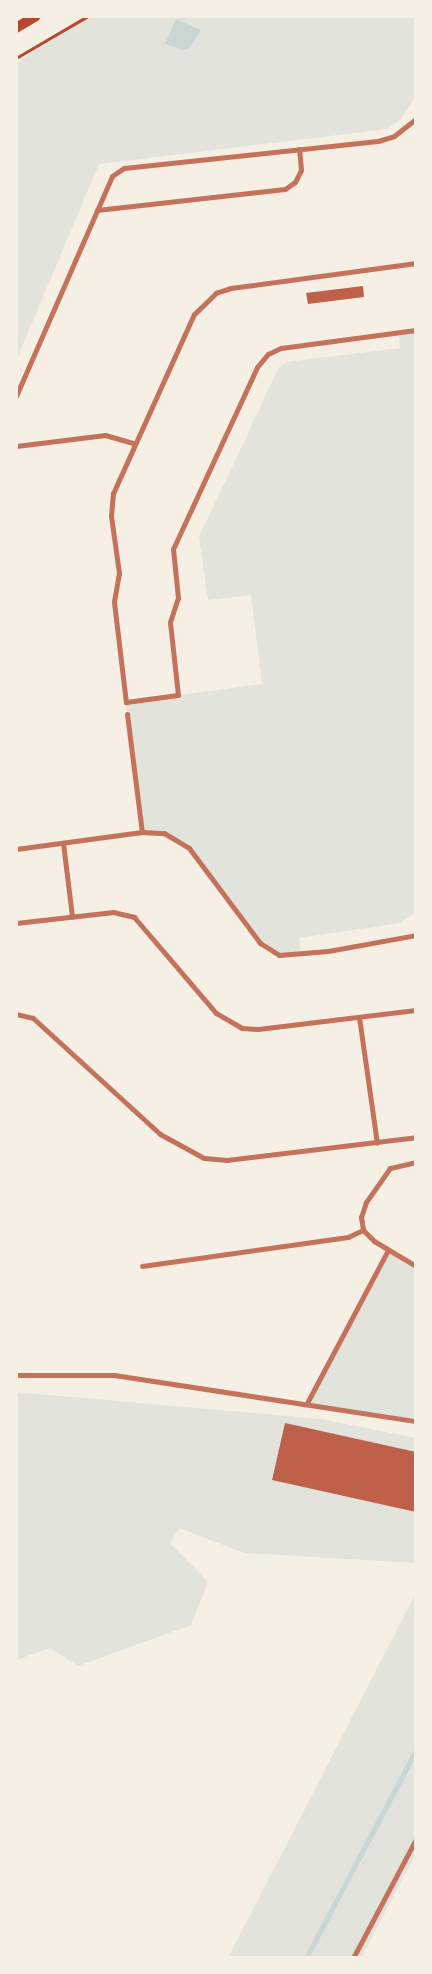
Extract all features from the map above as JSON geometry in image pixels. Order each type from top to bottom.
[{"type":"main road","points":[[16,28],[36,16]]},
{"type":"street","points":[[16,396],[112,176],[124,168],[378,142],[394,136],[416,119]]},
{"type":"street","points":[[97,210],[285,189],[295,182],[301,170],[299,149]]},
{"type":"street","points":[[415,330],[281,348],[268,354],[258,367],[176,541],[173,557],[178,598],[170,622],[178,696],[126,702],[114,602],[119,573],[111,508],[115,484],[194,314],[216,293],[251,284],[416,263]]},
{"type":"street","points":[[16,446],[105,435],[134,443]]},
{"type":"street","points":[[127,714],[142,832]]},
{"type":"street","points":[[16,849],[142,832],[164,833],[189,848],[268,950],[291,956],[416,935]]},
{"type":"street","points":[[63,843],[72,916]]},
{"type":"street","points":[[16,923],[113,912],[134,916],[216,1013],[242,1028],[359,1018],[416,1010]]},
{"type":"street","points":[[16,1014],[33,1018],[160,1134],[204,1158],[227,1160],[416,1137]]},
{"type":"street","points":[[359,1018],[377,1143]]},
{"type":"street","points":[[416,1162],[390,1168],[380,1179],[366,1202],[361,1217],[363,1230],[388,1250],[416,1266]]},
{"type":"street","points":[[142,1266],[348,1237],[363,1230]]},
{"type":"street","points":[[307,1403],[388,1250]]},
{"type":"street","points":[[16,1375],[114,1375],[416,1421]]},
{"type":"street","points":[[353,1958],[416,1839]]},
{"type":"path","points":[[16,58],[88,16]]},
{"type":"shaded area","points":[[90,16],[416,16],[416,96],[402,117],[388,129],[99,164],[16,361],[16,63]]},
{"type":"shaded area","points":[[176,19],[201,30],[190,48],[183,50],[165,44]]},
{"type":"shaded area","points":[[399,333],[416,333],[416,912],[400,923],[299,938],[301,955],[291,956],[268,950],[189,848],[164,833],[142,832],[126,702],[262,684],[251,595],[208,600],[199,537],[279,367],[287,362],[400,348]]},
{"type":"shaded area","points":[[388,1250],[416,1266],[416,1421],[307,1403]]},
{"type":"shaded area","points":[[16,1392],[321,1419],[416,1438],[416,1563],[244,1553],[179,1528],[170,1543],[208,1582],[191,1625],[78,1666],[50,1648],[16,1660]]},
{"type":"shaded area","points":[[416,1593],[416,1854],[361,1958],[228,1958]]},
{"type":"building","points":[[363,286],[364,297],[308,304],[306,293]]},
{"type":"building","points":[[285,1423],[416,1452],[416,1512],[272,1480]]},
{"type":"waterway","points":[[306,1958],[416,1750]]}]
